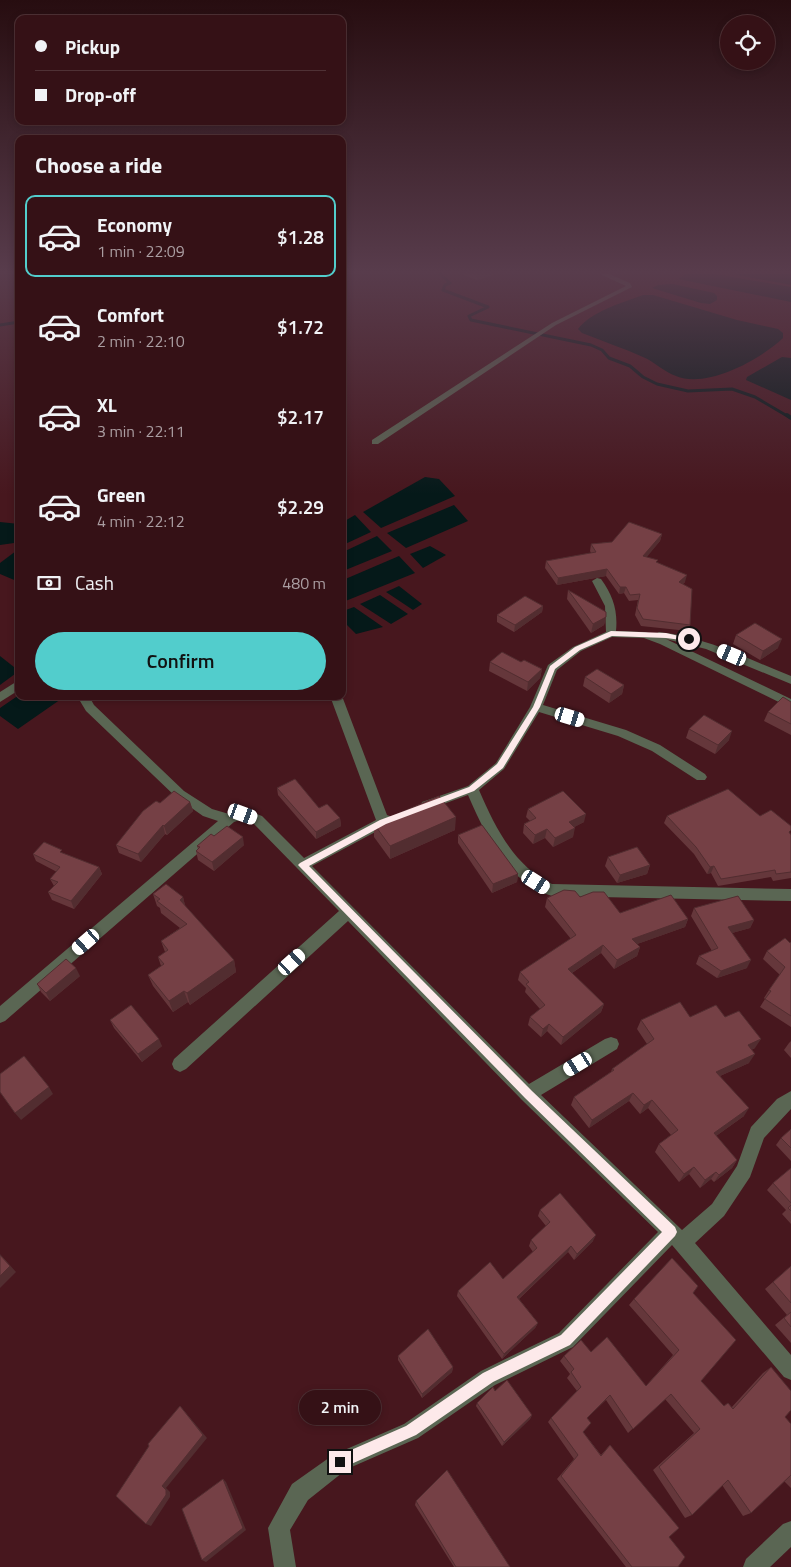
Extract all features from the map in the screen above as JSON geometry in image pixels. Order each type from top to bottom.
[{"type":"street","points":[[374,442],[520,347]]},
{"type":"street","points":[[597,581],[609,598],[612,613],[611,634]]},
{"type":"street","points":[[418,809],[472,789],[500,766],[536,707],[552,668],[577,649],[611,634],[689,639],[791,680]]},
{"type":"street","points":[[645,635],[664,642],[791,704]]},
{"type":"street","points":[[0,698],[15,687]]},
{"type":"street","points":[[85,700],[90,708],[180,794],[208,813],[229,819]]},
{"type":"street","points":[[337,700],[383,822]]},
{"type":"street","points":[[536,707],[622,733],[656,748],[701,777]]},
{"type":"street","points":[[472,789],[483,816],[502,848],[524,874],[548,889],[579,892],[791,895]]},
{"type":"street","points":[[0,1016],[229,819],[243,814],[257,819],[528,1094],[676,1237],[791,1370]]},
{"type":"street","points":[[303,865],[383,822],[400,815]]},
{"type":"street","points":[[180,1064],[349,912]]},
{"type":"street","points":[[528,1094],[611,1044]]},
{"type":"street","points":[[285,1567],[279,1528],[300,1492],[340,1462],[411,1431],[488,1378],[566,1340],[676,1237],[718,1210],[744,1171],[757,1133],[791,1099]]},
{"type":"street","points":[[754,1567],[791,1532]]},
{"type":"shaded area","points":[[618,347],[771,347],[748,363],[733,370],[718,375],[689,379],[676,376],[647,359]]},
{"type":"shaded area","points":[[782,357],[791,358],[791,400],[746,380],[747,377]]},
{"type":"shaded area","points":[[425,477],[439,479],[455,496],[381,528],[363,512]]},
{"type":"shaded area","points":[[454,505],[468,521],[406,548],[387,533]]},
{"type":"shaded area","points":[[355,515],[371,532],[346,544],[346,520]]},
{"type":"shaded area","points":[[0,522],[15,524],[15,542],[0,545]]},
{"type":"shaded area","points":[[377,536],[392,551],[346,570],[346,551]]},
{"type":"shaded area","points":[[430,546],[446,555],[423,568],[410,554]]},
{"type":"shaded area","points":[[15,552],[15,580],[0,574],[0,563]]},
{"type":"shaded area","points":[[399,556],[415,573],[346,601],[346,579]]},
{"type":"shaded area","points":[[399,586],[422,604],[413,610],[386,592]]},
{"type":"shaded area","points":[[380,595],[408,614],[391,624],[360,604]]},
{"type":"shaded area","points":[[354,607],[383,627],[356,634],[346,624],[346,610]]},
{"type":"shaded area","points":[[0,656],[15,668],[15,674],[0,685]]},
{"type":"shaded area","points":[[15,698],[15,700],[60,700],[18,729],[0,716],[0,708]]},
{"type":"building","points":[[629,522],[662,534],[643,556],[658,560],[656,562],[687,575],[679,582],[692,589],[690,625],[643,619],[637,608],[640,594],[630,595],[626,587],[620,587],[607,569],[558,578],[546,561],[596,552],[591,544],[612,542]]},
{"type":"building","points":[[568,590],[606,612],[606,617],[593,624]]},
{"type":"building","points":[[525,596],[543,606],[515,625],[497,615]]},
{"type":"building","points":[[755,623],[782,639],[763,651],[736,635]]},
{"type":"building","points":[[502,652],[521,662],[524,660],[542,669],[528,682],[490,662]]},
{"type":"building","points":[[597,669],[624,685],[611,694],[585,677]]},
{"type":"building","points":[[783,697],[791,702],[791,724],[768,712]]},
{"type":"building","points":[[704,715],[732,731],[718,745],[689,729]]},
{"type":"building","points":[[295,779],[319,808],[327,804],[340,818],[316,832],[277,788]]},
{"type":"building","points":[[728,789],[760,816],[771,810],[791,826],[789,832],[791,835],[791,872],[776,874],[775,870],[721,879],[714,866],[710,867],[696,847],[667,816]]},
{"type":"building","points":[[174,791],[190,802],[163,825],[138,854],[116,845],[143,811],[156,801],[160,803]]},
{"type":"building","points":[[563,791],[586,814],[569,822],[575,828],[555,838],[547,829],[535,835],[524,824],[536,818],[528,809]]},
{"type":"building","points":[[439,796],[456,817],[390,846],[374,824]]},
{"type":"building","points":[[482,825],[518,874],[493,884],[458,835]]},
{"type":"building","points":[[227,826],[243,837],[212,862],[196,851],[200,847],[197,846],[211,834],[214,836]]},
{"type":"building","points":[[44,842],[62,850],[60,852],[99,867],[71,901],[48,892],[58,882],[50,879],[60,867],[33,854]]},
{"type":"building","points":[[637,847],[650,865],[620,875],[608,857]]},
{"type":"building","points":[[166,884],[183,897],[180,900],[234,960],[187,993],[184,991],[169,1001],[148,975],[164,964],[158,957],[168,950],[161,941],[187,924],[157,901],[160,899],[153,894]]},
{"type":"building","points":[[564,890],[575,891],[580,897],[593,892],[604,892],[620,913],[671,895],[688,919],[632,939],[640,947],[617,960],[603,945],[568,969],[604,1004],[563,1037],[549,1024],[543,1029],[530,1017],[545,1005],[526,984],[529,982],[520,972],[576,935],[547,898]]},
{"type":"building","points":[[738,896],[754,920],[728,927],[751,960],[721,971],[699,956],[718,948],[694,908]]},
{"type":"building","points":[[785,938],[791,942],[791,1016],[765,999],[785,967],[767,951]]},
{"type":"building","points":[[66,959],[76,968],[46,993],[37,984]]},
{"type":"building","points":[[680,1002],[690,1017],[716,1005],[725,1017],[739,1011],[761,1039],[748,1045],[755,1054],[716,1072],[749,1108],[714,1133],[737,1160],[719,1175],[716,1172],[705,1180],[694,1167],[684,1174],[659,1144],[678,1130],[652,1100],[644,1105],[633,1093],[592,1120],[574,1097],[614,1070],[612,1069],[654,1039],[641,1020]]},
{"type":"building","points":[[131,1005],[159,1039],[138,1054],[110,1020]]},
{"type":"building","points":[[24,1056],[49,1087],[15,1113],[0,1092],[0,1074]]},
{"type":"building","points":[[791,1129],[791,1148],[781,1138]]},
{"type":"building","points":[[791,1168],[791,1203],[773,1183]]},
{"type":"building","points":[[560,1193],[596,1235],[577,1254],[571,1246],[517,1297],[538,1323],[504,1354],[458,1291],[490,1262],[503,1279],[537,1248],[531,1240],[550,1222],[540,1210]]},
{"type":"building","points":[[0,1255],[10,1266],[0,1276]]},
{"type":"building","points":[[672,1258],[698,1286],[693,1293],[736,1340],[701,1381],[724,1406],[728,1403],[733,1409],[771,1367],[791,1391],[791,1410],[785,1417],[791,1424],[791,1475],[751,1513],[728,1480],[692,1515],[659,1467],[700,1429],[671,1394],[633,1429],[610,1395],[587,1418],[591,1423],[583,1432],[601,1456],[610,1445],[679,1528],[669,1537],[685,1557],[678,1567],[632,1567],[561,1476],[578,1455],[551,1418],[581,1387],[571,1372],[574,1369],[564,1356],[581,1340],[591,1352],[607,1337],[646,1386],[679,1350],[634,1299]]},
{"type":"building","points":[[791,1266],[791,1303],[773,1282]]},
{"type":"building","points":[[791,1312],[791,1327],[784,1318]]},
{"type":"building","points":[[428,1329],[453,1367],[422,1394],[398,1356]]},
{"type":"building","points":[[507,1380],[532,1415],[504,1442],[477,1403],[493,1387],[495,1391]]},
{"type":"building","points":[[180,1406],[203,1435],[162,1486],[166,1490],[166,1495],[146,1524],[116,1496],[149,1446],[148,1444]]},
{"type":"building","points":[[447,1470],[510,1567],[456,1567],[416,1501]]},
{"type":"building","points":[[223,1479],[243,1528],[202,1560],[182,1509]]},
{"type":"waterway","points":[[596,347],[602,350],[609,358],[630,366],[643,377],[657,384],[688,391],[732,389],[755,397],[789,417]]},
{"type":"waterway","points":[[787,415],[791,418]]},
{"type":"route","points":[[340,1462],[411,1431],[488,1378],[566,1340],[671,1232],[528,1094],[303,865],[383,822],[472,789],[500,766],[536,707],[552,668],[577,649],[611,634],[666,636],[689,639]]}]
